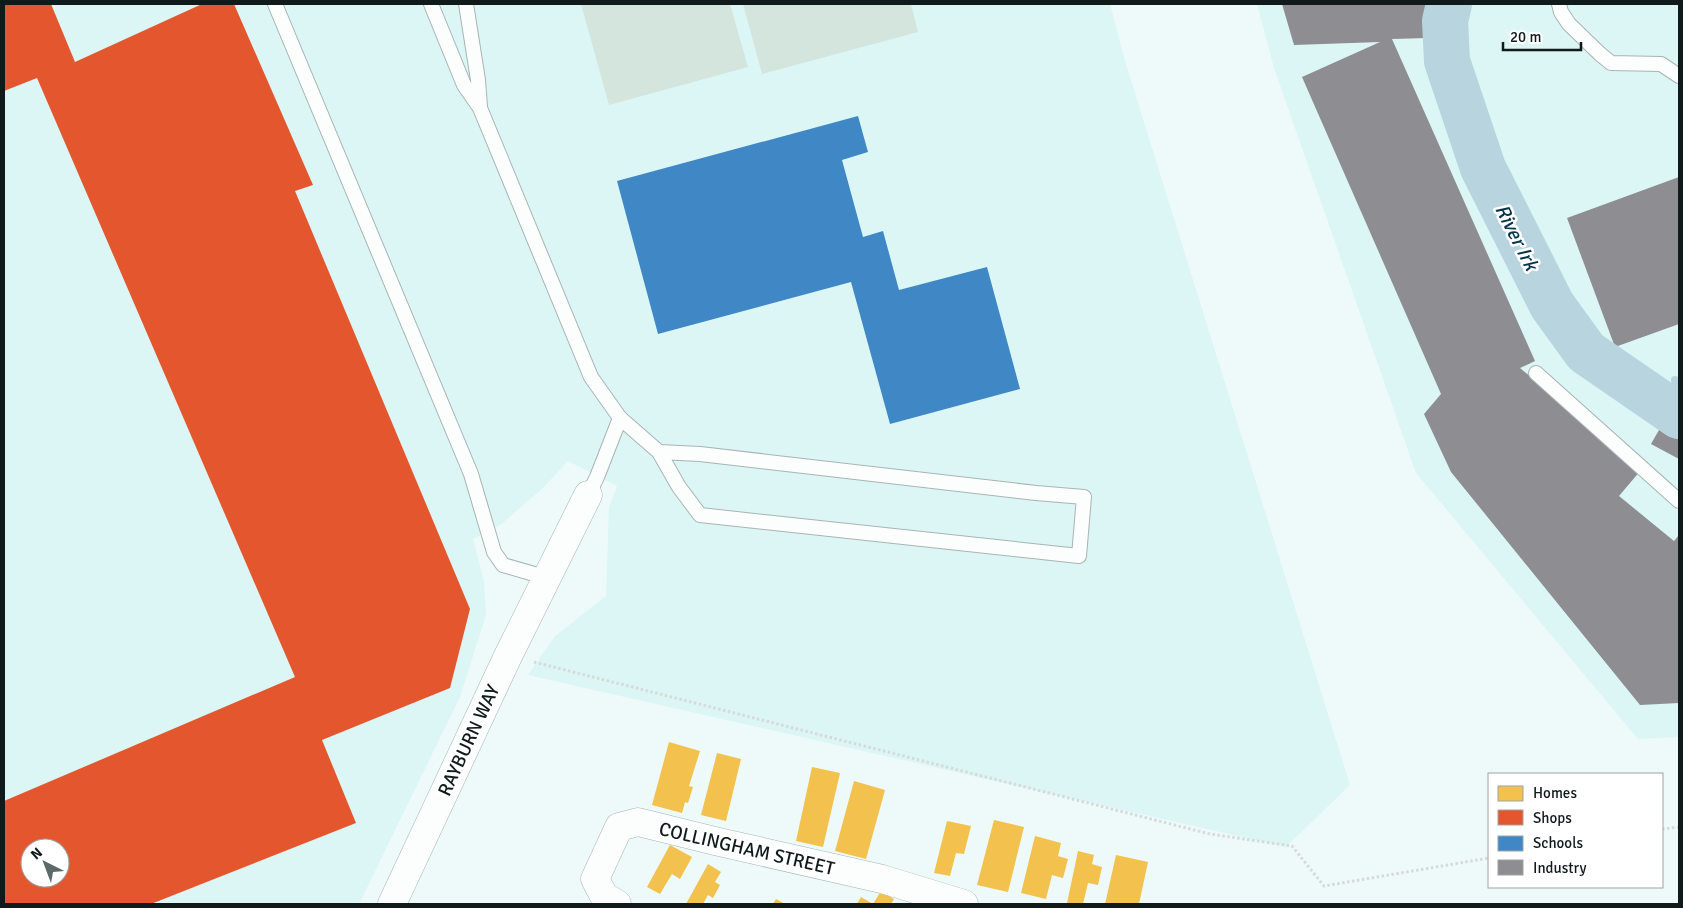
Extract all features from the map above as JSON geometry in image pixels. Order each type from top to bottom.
[{"type":"street","name":"RAYBURN WAY","points":[[392,904],[508,656],[588,495]]},
{"type":"street","name":"COLLINGHAM STREET","points":[[617,904],[604,896],[595,880],[619,827],[638,822],[882,879],[964,904]]},
{"type":"lane","points":[[275,4],[472,474],[494,552],[503,565],[548,578]]},
{"type":"lane","points":[[431,4],[464,86],[480,108],[591,377],[620,418],[659,452],[679,487],[700,515],[1079,556],[1084,497],[700,454],[659,452]]},
{"type":"lane","points":[[466,4],[478,80],[480,108]]},
{"type":"lane","points":[[1559,4],[1561,12],[1569,24],[1611,62],[1661,64],[1679,76]]},
{"type":"lane","points":[[1536,373],[1679,501]]},
{"type":"lane","points":[[588,495],[597,478],[620,418]]},
{"type":"path","points":[[508,656],[1210,834],[1292,846],[1324,886],[1488,858]]},
{"type":"path","points":[[1663,829],[1679,827]]},
{"type":"shaded area","points":[[4,4],[1110,4],[1125,61],[1350,785],[1286,847],[528,675],[555,636],[606,596],[609,507],[617,486],[568,461],[543,488],[500,525],[473,539],[484,582],[486,615],[460,697],[359,904],[4,904]]},
{"type":"shaded area","points":[[581,4],[730,4],[748,67],[609,105]]},
{"type":"shaded area","points":[[743,4],[911,4],[918,32],[762,74]]},
{"type":"shaded area","points":[[1257,4],[1679,4],[1679,737],[1638,739],[1416,473],[1274,68]]},
{"type":"building: Homes","points":[[669,742],[700,751],[689,786],[693,787],[688,803],[685,802],[682,813],[652,805]]},
{"type":"building: Homes","points":[[717,753],[741,759],[726,821],[701,815]]},
{"type":"building: Homes","points":[[812,767],[840,773],[823,847],[796,841]]},
{"type":"building: Homes","points":[[854,781],[885,790],[866,859],[835,851]]},
{"type":"building: Homes","points":[[994,820],[1024,827],[1008,892],[977,885]]},
{"type":"building: Homes","points":[[947,821],[971,826],[964,854],[956,853],[950,876],[934,873]]},
{"type":"building: Homes","points":[[1035,836],[1061,843],[1058,856],[1068,859],[1063,878],[1052,875],[1046,899],[1021,893]]},
{"type":"building: Homes","points":[[670,845],[692,857],[680,879],[672,874],[660,894],[647,887]]},
{"type":"building: Homes","points":[[1078,851],[1094,855],[1092,864],[1102,867],[1098,885],[1088,883],[1083,904],[1073,904],[1067,903]]},
{"type":"building: Homes","points":[[1116,855],[1148,862],[1139,904],[1105,904]]},
{"type":"building: Homes","points":[[708,864],[721,872],[715,882],[720,885],[713,898],[708,895],[703,904],[686,904]]},
{"type":"building: Homes","points":[[881,891],[894,899],[891,904],[873,904]]},
{"type":"building: Homes","points":[[861,897],[873,904],[857,904]]},
{"type":"building: Homes","points":[[776,899],[785,904],[773,904]]},
{"type":"building: Shops","points":[[4,4],[51,4],[75,62],[202,4],[234,4],[313,185],[295,191],[470,609],[450,688],[322,740],[356,823],[151,904],[4,904],[4,801],[295,677],[37,78],[4,91]]},
{"type":"building: Schools","points":[[858,116],[868,152],[842,160],[863,237],[883,231],[899,290],[987,267],[1020,389],[890,424],[851,282],[658,334],[617,181]]},
{"type":"building: Industry","points":[[1282,4],[1426,4],[1427,38],[1392,39],[1535,361],[1520,368],[1641,470],[1619,496],[1674,541],[1679,535],[1679,703],[1640,705],[1451,472],[1424,414],[1441,394],[1302,77],[1380,42],[1294,45]]},
{"type":"building: Industry","points":[[1679,177],[1679,324],[1615,347],[1567,218]]},
{"type":"building: Industry","points":[[1663,423],[1679,432],[1679,459],[1651,444]]},
{"type":"waterway","name":"River Irk","points":[[1449,4],[1445,21],[1447,61],[1483,168],[1552,305],[1586,352],[1679,416]]},
{"type":"waterway","points":[[1675,380],[1679,401]]}]
